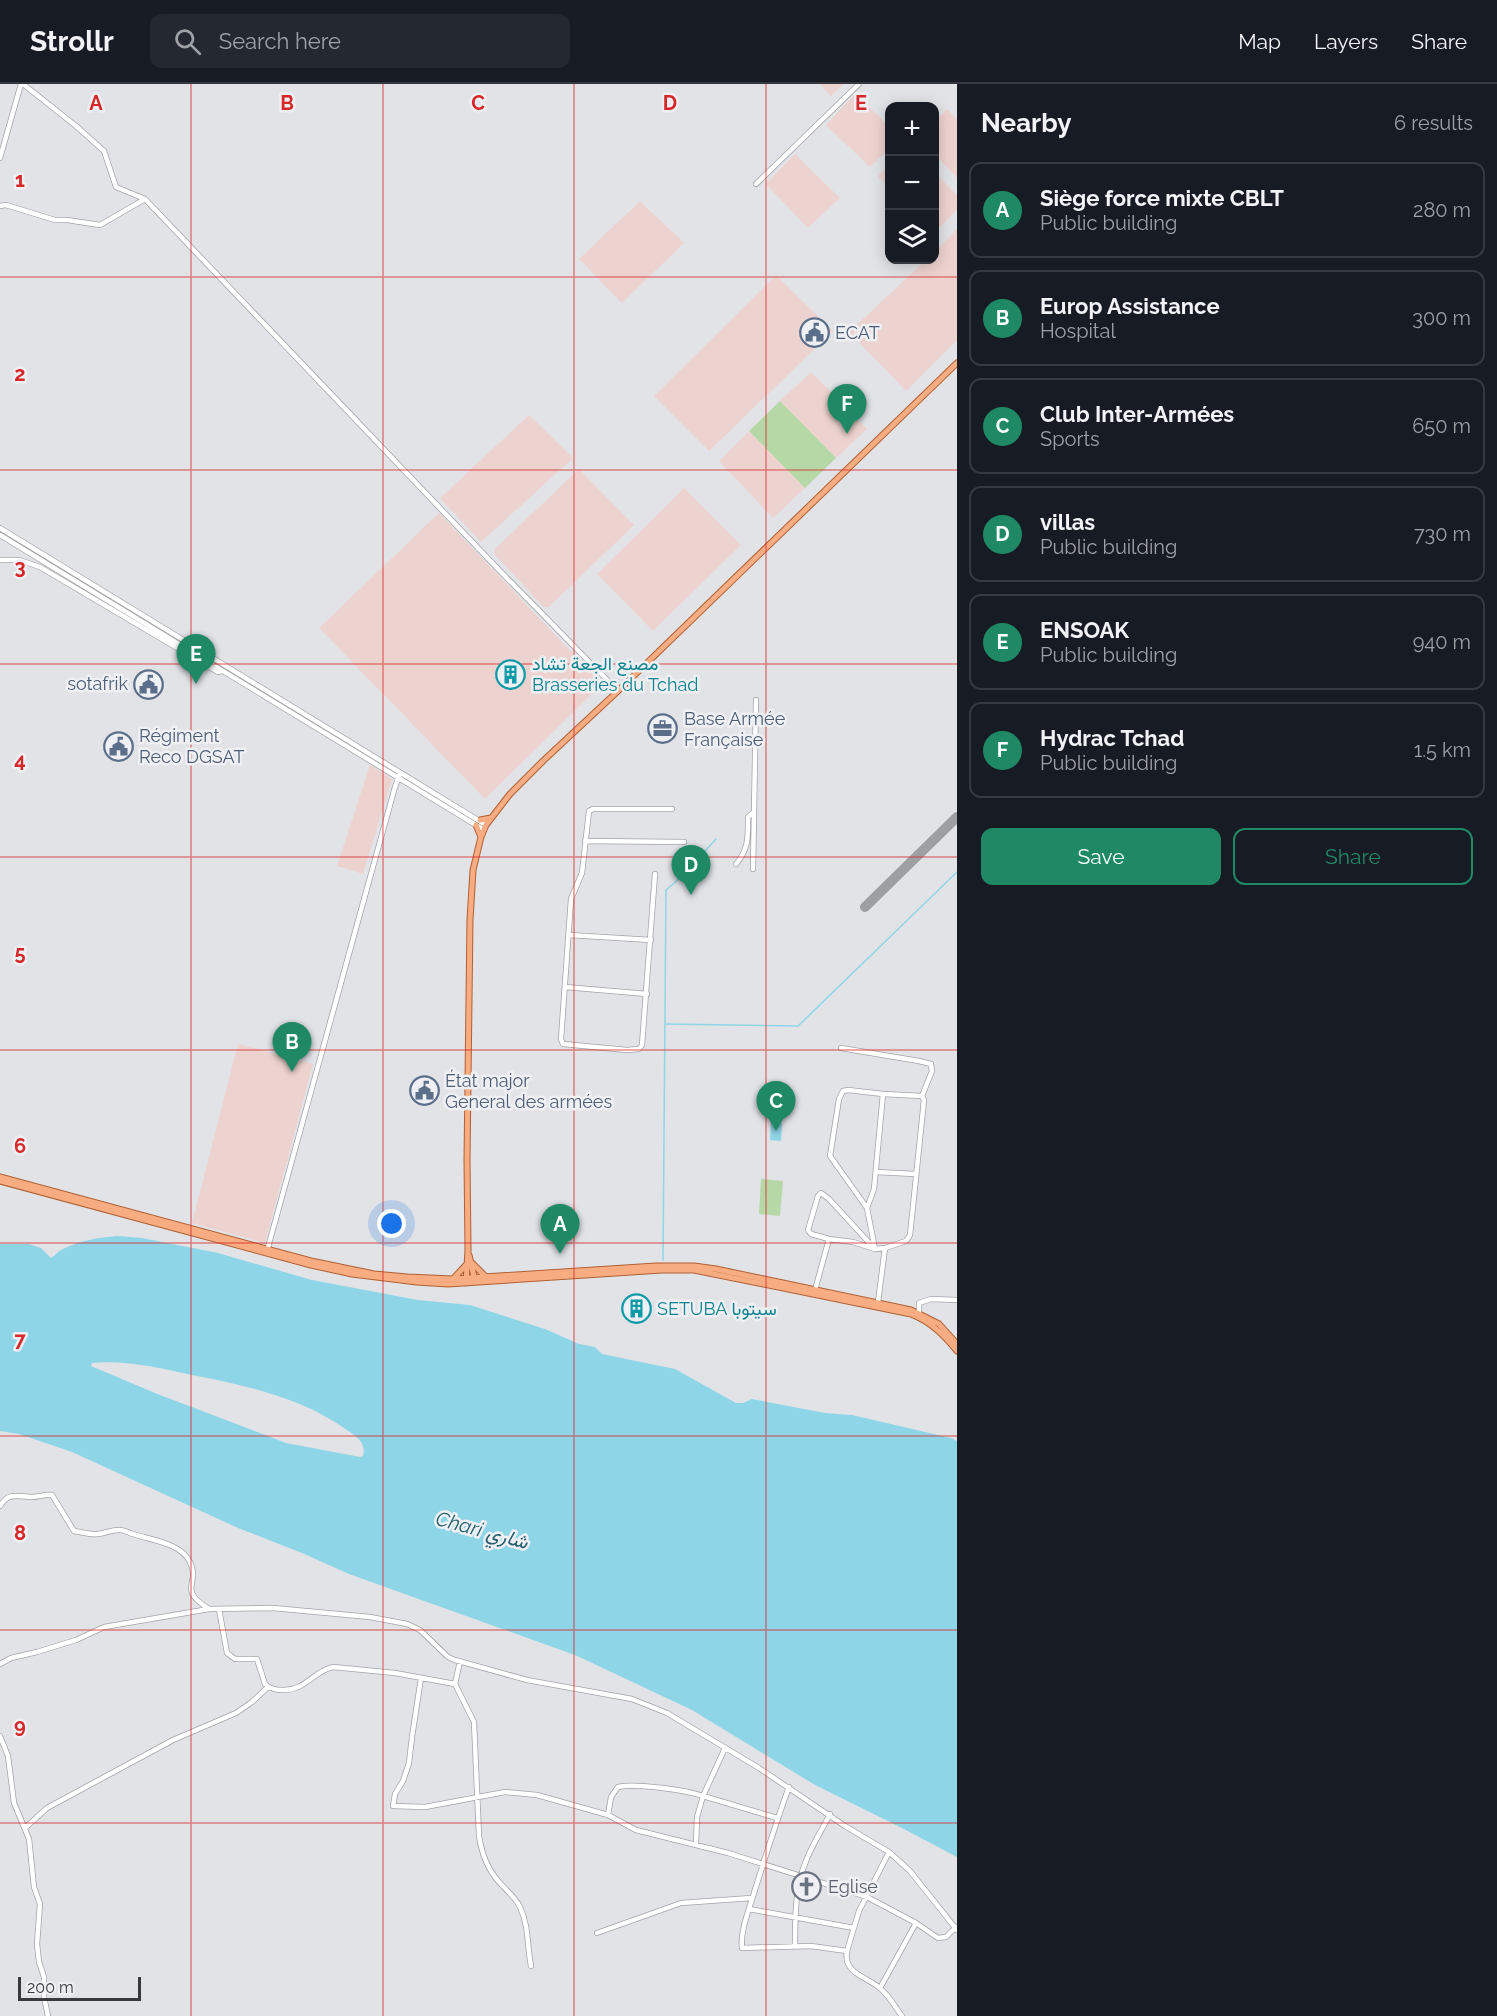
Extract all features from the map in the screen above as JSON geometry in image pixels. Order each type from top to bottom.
[{"type":"main road","points":[[466,1281],[469,1263],[470,920],[473,870],[485,827],[510,794],[957,363]]},
{"type":"main road","points":[[481,837],[478,823],[491,818]]},
{"type":"main road","points":[[0,1179],[352,1274],[417,1282],[694,1270],[878,1302],[919,1313],[939,1324],[957,1344]]},
{"type":"main road","points":[[267,1251],[374,1274],[466,1281]]},
{"type":"main road","points":[[453,1279],[469,1263]]},
{"type":"main road","points":[[469,1263],[486,1277]]},
{"type":"main road","points":[[469,1263],[475,1280]]},
{"type":"main road","points":[[475,1280],[486,1277],[656,1266],[694,1266],[910,1314],[936,1328],[957,1351]]},
{"type":"street","points":[[0,158],[22,84],[104,151],[116,187],[145,199],[500,571],[618,691]]},
{"type":"street","points":[[756,184],[859,84]]},
{"type":"street","points":[[0,206],[6,205],[55,220],[100,225],[145,199]]},
{"type":"street","points":[[0,528],[224,668]]},
{"type":"street","points":[[0,535],[485,827]]},
{"type":"street","points":[[0,560],[19,560],[40,567],[211,669],[218,672],[224,668]]},
{"type":"street","points":[[753,868],[756,700]]},
{"type":"street","points":[[267,1251],[400,774]]},
{"type":"street","points":[[655,874],[642,1045],[639,1049],[627,1050],[563,1044],[561,1039],[571,899],[582,873],[589,811],[593,808],[672,809]]},
{"type":"street","points":[[736,864],[744,855],[748,844],[748,817],[754,812]]},
{"type":"street","points":[[585,841],[684,842]]},
{"type":"street","points":[[569,935],[651,940]]},
{"type":"street","points":[[565,987],[647,994]]},
{"type":"street","points":[[841,1048],[931,1064],[932,1071],[922,1096],[924,1100],[923,1117],[909,1237],[906,1241],[875,1249],[811,1234],[808,1230],[818,1196],[821,1193],[829,1199],[875,1249]]},
{"type":"street","points":[[875,1249],[867,1208],[830,1156],[839,1099],[843,1091],[922,1096]]},
{"type":"street","points":[[867,1208],[874,1189],[883,1094]]},
{"type":"street","points":[[876,1172],[915,1174]]},
{"type":"street","points":[[818,1292],[829,1239]]},
{"type":"street","points":[[878,1302],[885,1248]]},
{"type":"street","points":[[919,1313],[919,1303],[931,1299],[957,1300]]},
{"type":"street","points":[[0,1506],[4,1500],[14,1495],[30,1497],[51,1495],[63,1509],[74,1531],[96,1534],[121,1530],[172,1547],[182,1552],[189,1561],[193,1574],[192,1593],[198,1602],[209,1609]]},
{"type":"street","points":[[0,1664],[11,1658],[76,1640],[104,1627],[209,1609],[290,1608],[388,1619],[407,1624],[420,1630],[448,1657],[527,1680],[642,1701],[667,1713],[789,1787],[845,1826],[889,1852],[910,1871],[956,1928],[946,1937],[938,1938],[916,1923],[867,1897],[801,1875],[636,1830],[608,1815],[537,1795],[505,1792],[424,1807],[393,1806],[395,1794],[410,1763],[421,1678]]},
{"type":"street","points":[[219,1609],[227,1653],[235,1659],[257,1659],[261,1675],[268,1687]]},
{"type":"street","points":[[460,1661],[455,1684],[474,1722],[479,1836],[482,1854],[497,1880],[516,1900],[525,1917],[531,1966]]},
{"type":"street","points":[[268,1687],[286,1690],[298,1688],[324,1670],[333,1667],[455,1684]]},
{"type":"street","points":[[25,1828],[47,1808],[173,1740],[236,1713],[268,1687]]},
{"type":"street","points":[[0,1736],[8,1756],[14,1803],[29,1839],[34,1887],[40,1904],[37,1944],[44,1977],[44,1997],[48,2016]]},
{"type":"street","points":[[696,1845],[697,1817],[703,1796],[725,1748]]},
{"type":"street","points":[[608,1815],[614,1791],[622,1786],[662,1788],[703,1796],[777,1818]]},
{"type":"street","points":[[789,1787],[752,1898],[741,1941],[742,1948],[795,1945],[847,1951]]},
{"type":"street","points":[[795,1945],[795,1917],[801,1875],[806,1860],[830,1814]]},
{"type":"street","points":[[889,1852],[859,1911],[846,1961],[851,1969],[880,1988],[902,2016]]},
{"type":"street","points":[[597,1933],[681,1903],[752,1898]]},
{"type":"street","points":[[749,1909],[854,1928]]},
{"type":"street","points":[[880,1988],[916,1923]]},
{"type":"shaded area","points":[[820,84],[844,84],[831,96]]},
{"type":"shaded area","points":[[855,94],[885,122],[885,153],[870,167],[826,125]]},
{"type":"shaded area","points":[[947,109],[957,119],[957,178],[939,159],[939,117]]},
{"type":"shaded area","points":[[795,154],[840,198],[808,228],[766,184]]},
{"type":"shaded area","points":[[885,169],[885,184],[878,176]]},
{"type":"shaded area","points":[[939,177],[957,195],[957,210],[939,228]]},
{"type":"shaded area","points":[[640,201],[684,243],[622,303],[579,259]]},
{"type":"shaded area","points":[[957,229],[957,340],[906,391],[849,332],[922,264],[939,264],[939,247]]},
{"type":"shaded area","points":[[776,275],[833,331],[709,451],[654,396]]},
{"type":"shaded area","points":[[811,372],[867,429],[836,458],[780,401]]},
{"type":"shaded area","points":[[529,415],[573,458],[481,542],[440,498]]},
{"type":"shaded area","points":[[749,431],[805,488],[773,518],[719,461]]},
{"type":"shaded area","points":[[579,469],[634,525],[549,607],[544,607],[495,555],[495,549]]},
{"type":"shaded area","points":[[684,488],[741,545],[653,631],[597,574]]},
{"type":"shaded area","points":[[439,513],[602,684],[485,799],[319,628]]},
{"type":"shaded area","points":[[370,765],[392,779],[363,874],[337,866]]},
{"type":"shaded area","points":[[238,1044],[313,1064],[265,1243],[192,1223]]},
{"type":"green space","points":[[780,401],[836,458],[805,488],[749,431]]},
{"type":"green space","points":[[761,1179],[783,1181],[780,1216],[759,1214]]},
{"type":"water","points":[[771,1122],[782,1123],[781,1141],[770,1140]]},
{"type":"water","name":"Chari شاري","points":[[117,1236],[142,1238],[218,1253],[312,1280],[418,1300],[470,1305],[545,1329],[579,1344],[595,1347],[602,1354],[675,1369],[736,1403],[752,1399],[825,1413],[852,1415],[957,1441],[957,1857],[815,1785],[692,1710],[575,1655],[349,1574],[238,1528],[72,1452],[19,1434],[0,1431],[0,1244],[29,1244],[41,1248],[51,1258],[76,1243]],"holes":[[[105,1362],[168,1370],[232,1383],[290,1400],[327,1417],[355,1436],[363,1446],[363,1456],[286,1443],[91,1366],[92,1363]]]},
{"type":"waterway","points":[[687,871],[716,839]]},
{"type":"waterway","points":[[666,1024],[798,1026],[957,872]]},
{"type":"waterway","points":[[663,1260],[666,890],[680,878]]},
{"type":"taxiway","points":[[865,907],[957,817]]},
{"type":"place","name":"ECAT","points":[[814,333]]},
{"type":"place","name":"Hydrac Tchad","points":[[847,434]]},
{"type":"place","name":"مصنع الجعة تشاد Brasseries du Tchad","points":[[511,674]]},
{"type":"place","name":"sotafrik","points":[[149,684]]},
{"type":"place","name":"ENSOAK","points":[[196,684]]},
{"type":"place","name":"Base Armée Française","points":[[663,729]]},
{"type":"place","name":"Régiment Reco DGSAT","points":[[118,746]]},
{"type":"place","name":"villas","points":[[691,895]]},
{"type":"place","name":"Europ Assistance","points":[[292,1072]]},
{"type":"place","name":"État major General des armées","points":[[424,1091]]},
{"type":"place","name":"Club Inter-Armées","points":[[776,1131]]},
{"type":"place","name":"Siège force mixte CBLT","points":[[560,1254]]},
{"type":"place","name":"SETUBA سيتوبا","points":[[636,1309]]},
{"type":"place","name":"Eglise","points":[[807,1887]]}]
